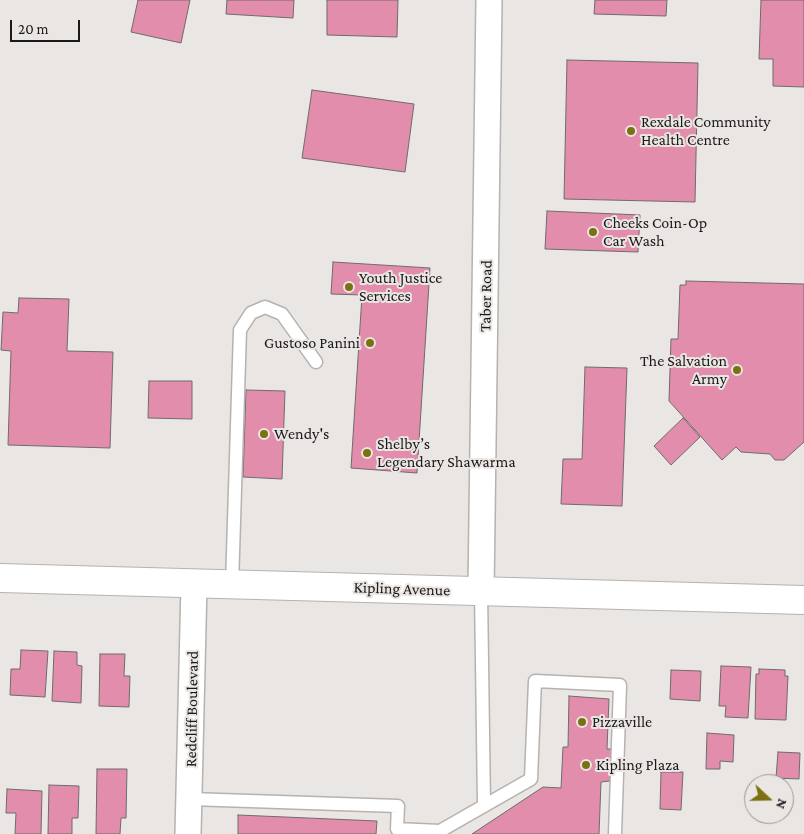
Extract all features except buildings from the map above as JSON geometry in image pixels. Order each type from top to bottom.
[{"type":"main road","name":"Kipling Avenue","points":[[0,578],[804,600]]},
{"type":"street","name":"Taber Road","points":[[481,591],[489,0]]},
{"type":"street","name":"Redcliff Boulevard","points":[[188,834],[194,584]]},
{"type":"lane","points":[[232,584],[240,330],[251,312],[265,307],[282,314],[316,362]]},
{"type":"lane","points":[[481,591],[484,805]]},
{"type":"lane","points":[[190,800],[398,806],[397,829],[440,831],[530,779],[535,681],[620,685],[615,834]]},
{"type":"place","name":"Rexdale Community Health Centre","points":[[631,131]]},
{"type":"place","name":"Cheeks Coin-Op Car Wash","points":[[593,232]]},
{"type":"place","name":"Youth Justice Services","points":[[349,287]]},
{"type":"place","name":"Gustoso Panini","points":[[370,343]]},
{"type":"place","name":"The Salvation Army","points":[[737,370]]},
{"type":"place","name":"Wendy's","points":[[264,434]]},
{"type":"place","name":"Shelby’s Legendary Shawarma","points":[[367,453]]},
{"type":"place","name":"Pizzaville","points":[[582,722]]},
{"type":"place","name":"Kipling Plaza","points":[[586,765]]}]
